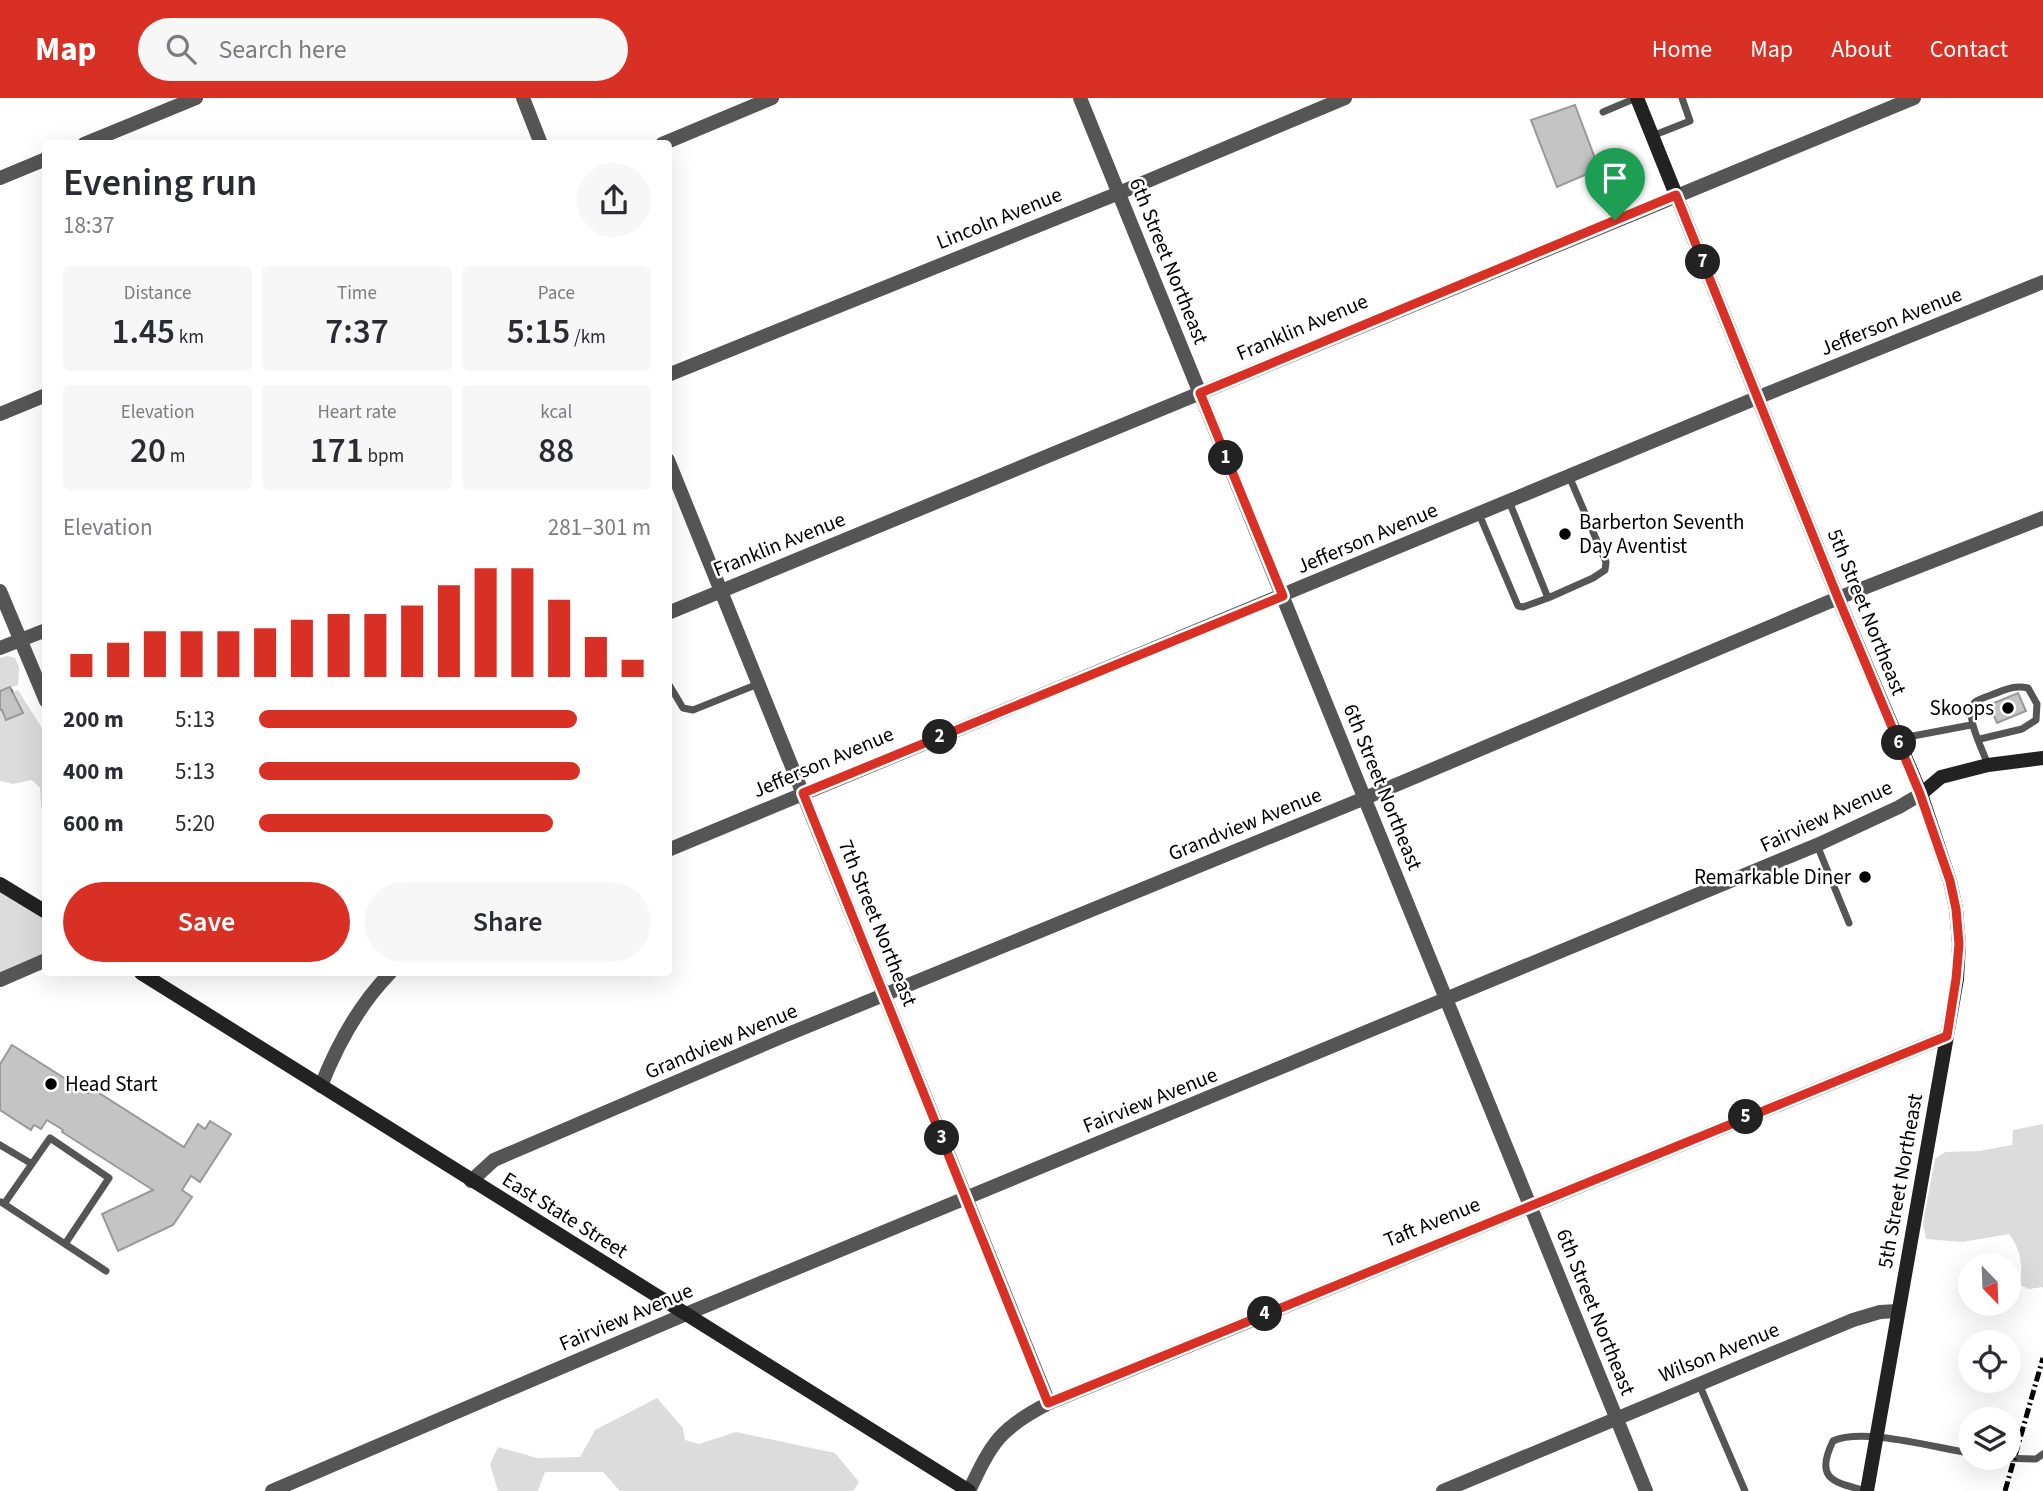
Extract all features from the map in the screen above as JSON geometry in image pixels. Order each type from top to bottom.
[{"type":"main road","name":"5th Street Northeast","points":[[1637,98],[1838,598],[1920,794],[1950,881],[1956,909],[1959,944],[1956,979],[1867,1491]]},
{"type":"main road","name":"Fairview Avenue","points":[[1920,794],[1941,777],[1988,765],[2043,758]]},
{"type":"main road","points":[[0,884],[42,910]]},
{"type":"main road","name":"East State Street","points":[[146,976],[969,1491]]},
{"type":"street","points":[[94,140],[195,98]]},
{"type":"street","points":[[523,98],[539,140]]},
{"type":"street","points":[[672,140],[772,98]]},
{"type":"street","name":"6th Street Northeast","points":[[1080,98],[1646,1491]]},
{"type":"street","name":"Lincoln Avenue","points":[[672,373],[1119,193],[1345,98]]},
{"type":"street","name":"Franklin Avenue","points":[[672,611],[1914,98]]},
{"type":"street","points":[[0,178],[42,161]]},
{"type":"street","name":"Jefferson Avenue","points":[[672,848],[1759,397],[2043,282]]},
{"type":"street","points":[[0,414],[42,397]]},
{"type":"street","name":"7th Street Northeast","points":[[672,470],[1048,1403]]},
{"type":"street","name":"Grandview Avenue","points":[[471,1181],[494,1160],[780,1037],[1364,797],[1838,598],[2043,518]]},
{"type":"street","points":[[0,591],[42,692]]},
{"type":"street","points":[[0,648],[42,632]]},
{"type":"street","name":"Fairview Avenue","points":[[272,1491],[686,1314],[1817,845],[1899,807],[1920,794]]},
{"type":"street","points":[[0,980],[42,962]]},
{"type":"street","points":[[321,1086],[332,1056],[368,998],[387,976]]},
{"type":"street","name":"Taft Avenue","points":[[969,1491],[987,1452],[998,1437],[1022,1416],[1048,1403],[1947,1036]]},
{"type":"street","name":"Wilson Avenue","points":[[1443,1491],[1853,1320],[1880,1312],[1898,1311]]},
{"type":"lane","points":[[1603,112],[1637,98]]},
{"type":"lane","points":[[1652,136],[1690,121],[1682,98]]},
{"type":"lane","points":[[1605,197],[1615,220]]},
{"type":"lane","points":[[1479,514],[1518,606],[1523,607],[1548,598],[1605,570],[1606,562],[1569,476]]},
{"type":"lane","points":[[1509,501],[1548,598]]},
{"type":"lane","points":[[672,690],[683,708],[693,710],[759,683]]},
{"type":"lane","points":[[1980,739],[2022,729],[2036,720],[2037,704],[2028,688],[2014,686],[1976,701],[1970,710],[1971,725],[1980,739],[1988,765]]},
{"type":"lane","points":[[1898,739],[1971,725]]},
{"type":"lane","points":[[1817,845],[1849,923]]},
{"type":"lane","points":[[65,1244],[109,1178],[50,1138],[2,1203],[106,1271]]},
{"type":"lane","points":[[0,1145],[32,1164]]},
{"type":"lane","points":[[1699,1383],[1745,1491]]},
{"type":"lane","points":[[1867,1491],[1833,1482],[1827,1473],[1828,1451],[1833,1440],[1842,1436],[1876,1437],[1958,1451]]},
{"type":"lane","points":[[2021,1459],[2036,1459],[2043,1454]]},
{"type":"shaded area","points":[[0,658],[15,658],[19,667],[18,685],[0,691]]},
{"type":"shaded area","points":[[18,690],[42,728],[42,809],[40,788],[32,780],[13,784],[0,781],[0,710],[7,720],[23,713],[14,692]]},
{"type":"shaded area","points":[[0,890],[42,914],[42,961],[0,980]]},
{"type":"shaded area","points":[[2043,1124],[2043,1287],[2029,1289],[2021,1285],[2021,1253],[2018,1253],[2009,1234],[1962,1242],[1926,1239],[1923,1223],[1935,1159],[1945,1152],[1979,1151],[2012,1145],[2013,1130]]},
{"type":"shaded area","points":[[657,1398],[683,1428],[685,1440],[699,1444],[736,1432],[835,1453],[859,1482],[853,1491],[620,1491],[603,1472],[545,1472],[538,1491],[498,1491],[490,1464],[498,1447],[537,1458],[580,1457],[595,1430]]},
{"type":"building","points":[[1575,105],[1599,169],[1557,187],[1531,120]]},
{"type":"building","points":[[10,687],[23,713],[6,720],[0,710],[0,691]]},
{"type":"building","name":"Skoops","points":[[2018,693],[2026,711],[1997,723],[1989,705]]},
{"type":"building","points":[[12,1045],[88,1093],[91,1088],[184,1147],[198,1124],[205,1129],[210,1121],[231,1134],[200,1182],[191,1176],[182,1190],[192,1197],[173,1225],[118,1251],[102,1214],[153,1190],[47,1120],[41,1129],[34,1125],[31,1130],[0,1110],[0,1064]]},
{"type":"railway","points":[[2005,1491],[2043,1358]]},
{"type":"place","name":"Barberton Seventh Day Aventist","points":[[1565,534]]},
{"type":"place","name":"Skoops","points":[[2008,708]]},
{"type":"place","name":"Remarkable Diner","points":[[1865,877]]},
{"type":"place","name":"Head Start","points":[[51,1084]]},
{"type":"route","points":[[1676,195],[1920,794],[1950,881],[1956,909],[1959,944],[1947,1036],[1048,1403],[803,793],[1283,596],[1200,393],[1615,220],[1676,195]]}]
